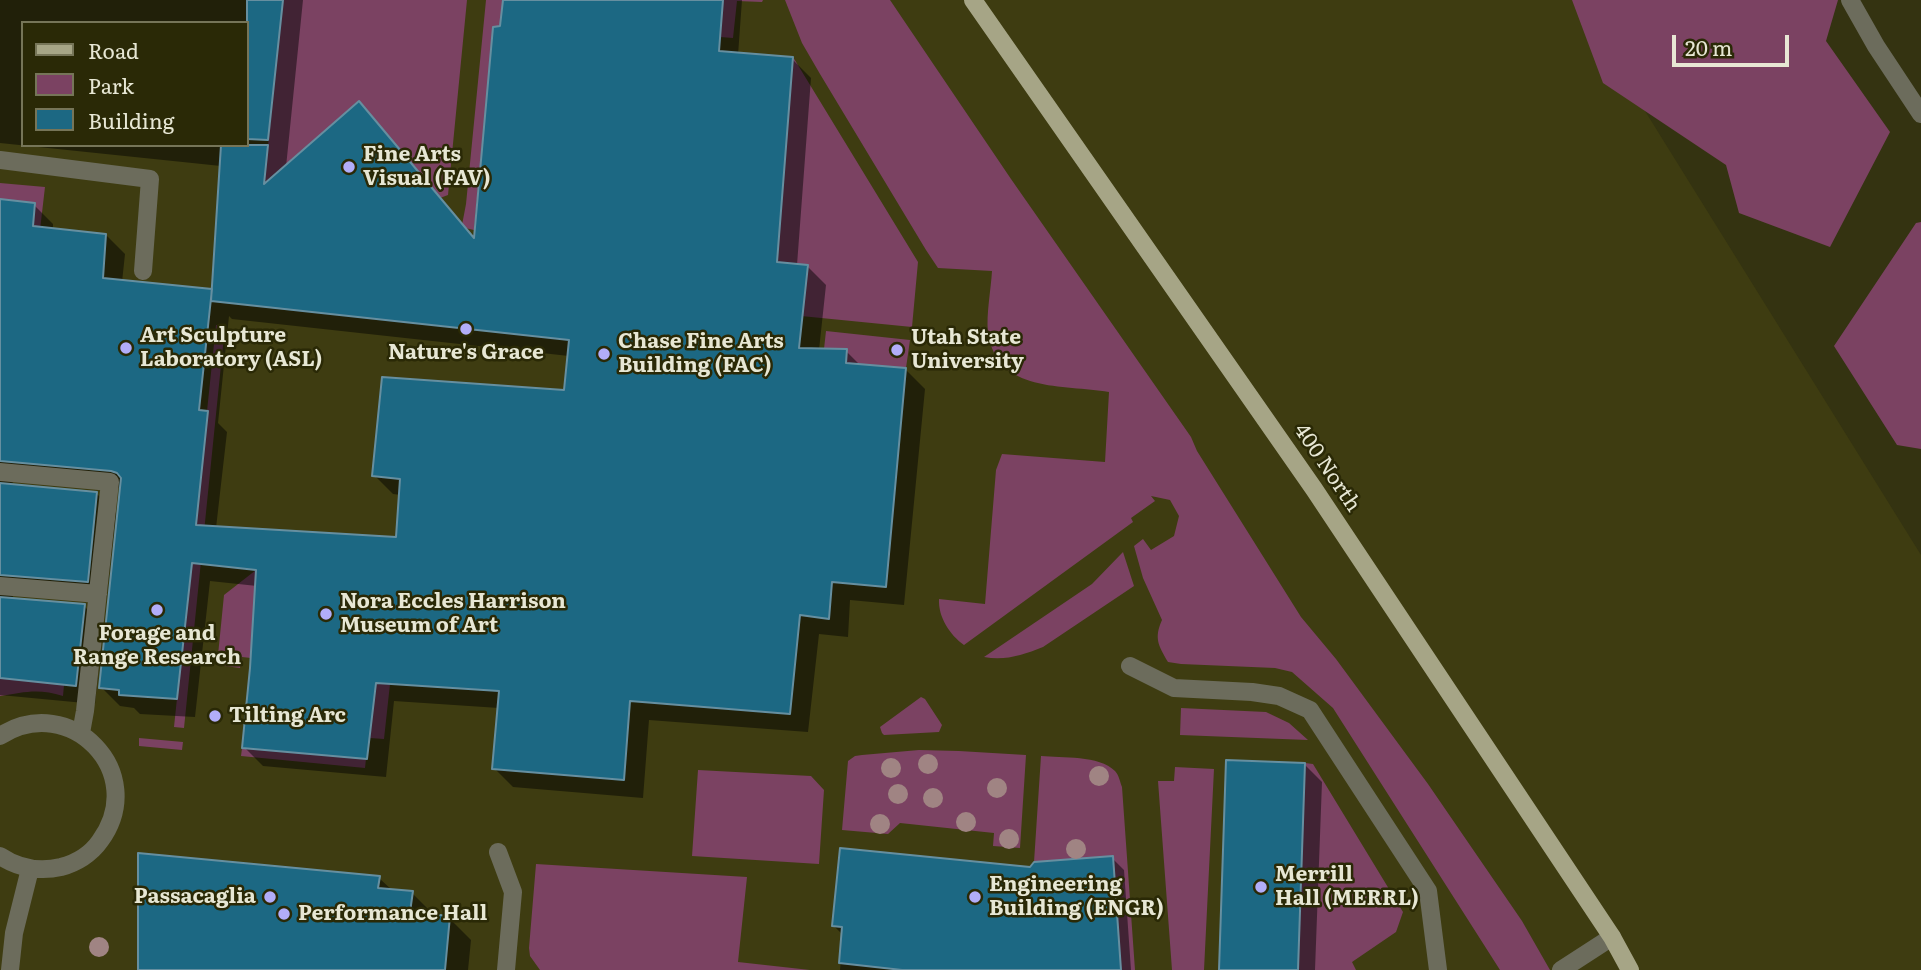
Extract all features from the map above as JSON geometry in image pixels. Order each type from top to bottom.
[{"type":"main road","name":"400 North","points":[[974,0],[1314,489],[1612,937],[1630,970]]},
{"type":"street","points":[[1850,0],[1876,46],[1921,114]]},
{"type":"street","points":[[0,160],[150,179],[143,271]]},
{"type":"street","points":[[0,472],[110,482],[85,711],[80,733]]},
{"type":"street","points":[[0,586],[98,594]]},
{"type":"street","points":[[1130,666],[1174,688],[1279,696],[1310,709],[1429,891],[1437,970]]},
{"type":"street","points":[[0,736],[17,727],[41,722],[65,726],[80,733],[103,755],[113,777],[115,802],[110,825],[97,846],[78,860],[55,868],[30,869],[0,856]]},
{"type":"street","points":[[498,852],[513,892],[506,970]]},
{"type":"street","points":[[10,970],[14,933],[30,869]]},
{"type":"street","points":[[1561,970],[1612,937]]},
{"type":"shaded area","name":"Utah State University","points":[[0,0],[1576,0],[1921,555],[1921,970],[0,970]]},
{"type":"green space","points":[[283,0],[467,0],[448,195],[440,198],[359,101],[264,184]]},
{"type":"green space","points":[[486,0],[503,0],[500,26],[493,28],[474,230],[462,225]]},
{"type":"green space","points":[[723,0],[763,0],[737,1],[733,38],[720,37]]},
{"type":"green space","points":[[785,0],[890,0],[1191,437],[1197,451],[1301,617],[1336,659],[1428,784],[1522,921],[1550,970],[1500,970],[1333,708],[1292,672],[1275,668],[1168,662],[1158,641],[1162,620],[1143,578],[1134,546],[1143,539],[1151,550],[1174,536],[1179,516],[1170,500],[1151,496],[1155,501],[1131,518],[1133,522],[964,645],[950,631],[943,619],[939,599],[985,604],[996,470],[1002,454],[1105,462],[1109,392],[1035,382],[1018,376],[1004,366],[994,352],[988,332],[992,271],[938,268],[802,43]]},
{"type":"green space","points":[[1572,0],[1838,0],[1826,41],[1890,132],[1830,247],[1739,213],[1726,165],[1603,83]]},
{"type":"green space","points":[[793,57],[918,262],[912,327],[801,316],[808,265],[777,262]]},
{"type":"green space","points":[[0,183],[45,187],[40,230],[33,230],[0,199]]},
{"type":"green space","points":[[1921,222],[1921,449],[1897,445],[1834,346],[1916,223]]},
{"type":"green space","points":[[216,325],[225,326],[184,728],[174,727]]},
{"type":"green space","points":[[826,331],[910,340],[906,368],[846,363],[824,349]]},
{"type":"green space","points":[[1123,552],[1134,586],[1043,647],[1014,656],[984,657],[1092,584]]},
{"type":"green space","points":[[256,570],[251,658],[242,657],[240,668],[217,665],[224,595]]},
{"type":"green space","points":[[0,678],[64,685],[63,696],[39,691],[0,696]]},
{"type":"green space","points":[[376,683],[390,684],[384,739],[370,738]]},
{"type":"green space","points":[[921,697],[942,725],[939,732],[882,733],[880,727]]},
{"type":"green space","points":[[1181,708],[1266,712],[1289,723],[1308,740],[1180,735]]},
{"type":"green space","points":[[139,738],[183,742],[182,750],[139,746]]},
{"type":"green space","points":[[242,748],[366,759],[365,768],[241,756]]},
{"type":"green space","points":[[919,750],[1026,755],[1020,848],[993,846],[994,833],[900,823],[888,834],[842,830],[848,761],[855,756]]},
{"type":"green space","points":[[1041,756],[1100,762],[1115,771],[1118,777],[1122,787],[1135,970],[1121,970],[1113,856],[1034,862]]},
{"type":"green space","points":[[1305,763],[1313,764],[1403,912],[1396,932],[1352,962],[1356,970],[1298,970]]},
{"type":"green space","points":[[1175,767],[1214,769],[1204,970],[1172,970],[1158,781],[1174,781]]},
{"type":"green space","points":[[698,770],[811,776],[824,790],[819,864],[692,856]]},
{"type":"green space","points":[[536,864],[747,877],[738,962],[810,970],[540,970],[530,956],[529,948]]},
{"type":"building","points":[[247,0],[283,0],[268,140],[248,139]]},
{"type":"building","name":"Chase Fine Arts Building (FAC)","points":[[503,0],[723,0],[719,51],[793,57],[777,262],[808,265],[799,348],[847,349],[846,363],[906,368],[886,587],[832,582],[829,619],[800,615],[790,714],[630,701],[624,780],[492,769],[499,691],[376,683],[367,759],[242,748],[256,570],[192,563],[177,699],[119,695],[119,690],[99,688],[121,478],[111,471],[0,461],[0,199],[35,203],[33,226],[106,234],[103,278],[212,289],[221,147],[268,145],[264,184],[359,101],[474,238],[493,27],[500,26]],"holes":[[[211,294],[211,301],[569,340],[564,390],[382,377],[372,476],[400,479],[396,537],[196,525],[208,411],[199,410]]]},
{"type":"building","points":[[0,483],[97,492],[88,582],[0,575]]},
{"type":"building","points":[[0,597],[85,604],[76,686],[0,678]]},
{"type":"building","name":"Merrill Hall (MERRL)","points":[[1226,760],[1305,763],[1298,970],[1219,970]]},
{"type":"building","name":"Engineering Building (ENGR)","points":[[840,848],[1030,867],[1034,862],[1113,856],[1121,970],[902,970],[839,963],[842,927],[832,926]]},
{"type":"building","name":"Performance Hall","points":[[138,853],[380,876],[378,888],[413,891],[410,912],[450,916],[445,970],[138,970]]},
{"type":"place","name":"Fine Arts Visual (FAV)","points":[[349,167]]},
{"type":"place","name":"Nature's Grace","points":[[466,329]]},
{"type":"place","name":"Art Sculpture Laboratory (ASL)","points":[[126,348]]},
{"type":"place","name":"Utah State University","points":[[897,350]]},
{"type":"place","name":"Chase Fine Arts Building (FAC)","points":[[604,354]]},
{"type":"place","name":"Forage and Range Research","points":[[157,610]]},
{"type":"place","name":"Nora Eccles Harrison Museum of Art","points":[[326,614]]},
{"type":"place","name":"Tilting Arc","points":[[215,716]]},
{"type":"place","name":"Merrill Hall (MERRL)","points":[[1261,887]]},
{"type":"place","name":"Passacaglia","points":[[270,897]]},
{"type":"place","name":"Engineering Building (ENGR)","points":[[975,897]]},
{"type":"place","name":"Performance Hall","points":[[284,914]]}]
